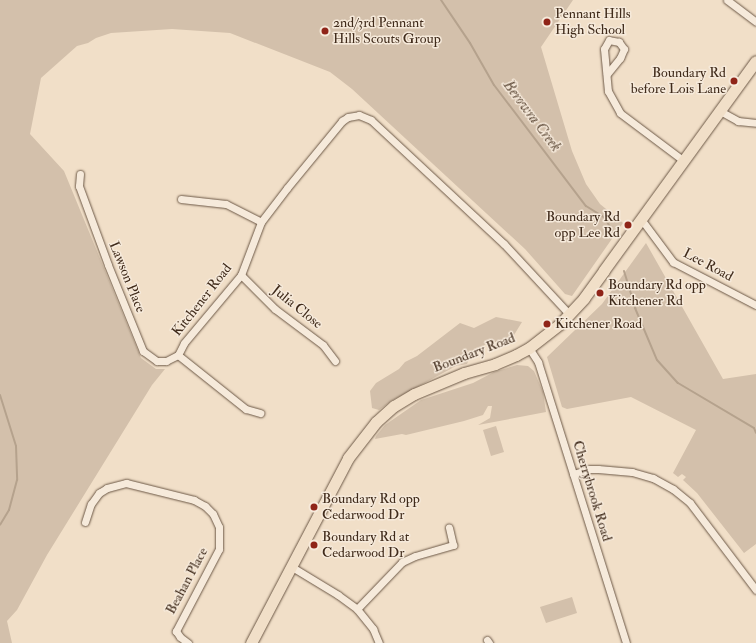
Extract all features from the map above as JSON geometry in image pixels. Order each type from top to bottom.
[{"type":"main road","name":"Boundary Road","points":[[251,643],[292,568],[348,458],[376,422],[394,406],[414,394],[464,373],[495,364],[529,348],[560,324],[584,298],[756,61]]},
{"type":"street","points":[[727,0],[756,22]]},
{"type":"street","points":[[606,74],[608,91],[620,113],[684,160]]},
{"type":"street","points":[[720,111],[738,121],[756,123]]},
{"type":"street","name":"Kitchener Road","points":[[178,355],[184,343],[241,275],[261,222],[342,121],[355,115],[366,116],[504,244],[569,314]]},
{"type":"street","name":"Lawson Place","points":[[80,174],[80,186],[108,265],[143,351],[157,361],[166,361],[178,355]]},
{"type":"street","points":[[181,199],[226,204],[261,222]]},
{"type":"street","name":"Lee Road","points":[[641,219],[673,262],[756,305]]},
{"type":"street","name":"Julia Close","points":[[241,275],[275,309],[323,345],[335,361]]},
{"type":"street","name":"Cherrybrook Road","points":[[529,348],[538,362],[626,643]]},
{"type":"street","points":[[178,355],[246,409],[260,414]]},
{"type":"street","points":[[573,474],[589,469],[632,472],[653,478],[673,489],[693,507],[756,590]]},
{"type":"street","name":"Beahan Place","points":[[85,522],[91,504],[99,493],[107,488],[126,483],[194,500],[213,514],[219,527],[219,549],[176,631],[180,637],[188,643]]},
{"type":"street","points":[[357,609],[402,562],[415,556],[453,545],[449,527]]},
{"type":"street","points":[[292,568],[338,595],[357,609],[373,629],[379,643]]},
{"type":"shaded area","points":[[0,0],[573,0],[541,47],[572,151],[586,184],[600,204],[623,223],[572,296],[565,294],[525,249],[352,89],[330,72],[230,33],[172,29],[111,33],[77,46],[41,78],[30,134],[64,171],[141,358],[156,369],[165,369],[152,385],[47,555],[17,610],[7,621],[12,643],[0,643]]},
{"type":"shaded area","points":[[646,243],[723,379],[756,374],[756,544],[744,553],[697,493],[683,480],[686,477],[682,474],[678,477],[673,473],[696,430],[631,397],[567,409],[562,407],[547,357],[602,304]]},
{"type":"shaded area","points":[[496,317],[522,322],[514,335],[499,342],[489,342],[471,354],[467,364],[456,366],[391,401],[379,410],[372,408],[370,391],[376,383],[399,369],[405,362],[417,356],[460,323],[474,328]]},
{"type":"shaded area","points":[[517,365],[528,366],[534,371],[543,392],[546,412],[478,425],[490,418],[492,406],[488,406],[483,415],[464,421],[406,435],[402,434],[375,439],[385,425],[421,400],[473,383],[494,372]]},
{"type":"shaded area","points":[[496,426],[504,452],[491,456],[483,430]]},
{"type":"shaded area","points":[[572,597],[577,613],[546,623],[540,607]]},
{"type":"waterway","name":"Berowra Creek","points":[[441,0],[470,43],[494,85],[586,206],[605,218],[615,236]]},
{"type":"waterway","name":"Berowra Creek","points":[[624,271],[635,308],[657,360],[678,383],[754,428],[756,433]]},
{"type":"waterway","points":[[0,395],[16,446],[17,480],[9,510],[0,525]]},
{"type":"place","name":"Pennant Hills High School","points":[[547,22]]},
{"type":"place","name":"2nd/3rd Pennant Hills Scouts Group","points":[[325,31]]},
{"type":"place","name":"Boundary Rd before Lois Lane","points":[[734,81]]},
{"type":"place","name":"Boundary Rd opp Lee Rd","points":[[628,225]]},
{"type":"place","name":"Boundary Rd opp Kitchener Rd","points":[[600,293]]},
{"type":"place","name":"Kitchener Road","points":[[547,324]]},
{"type":"place","name":"Boundary Rd opp Cedarwood Dr","points":[[314,507]]},
{"type":"place","name":"Boundary Rd at Cedarwood Dr","points":[[314,545]]}]
